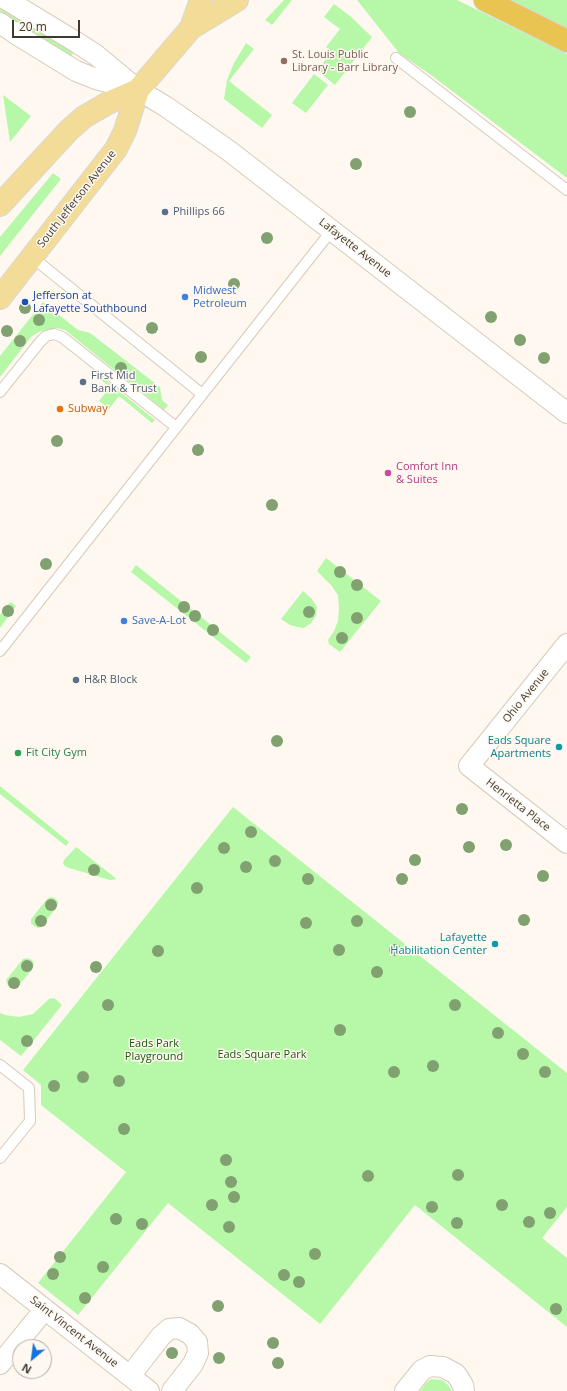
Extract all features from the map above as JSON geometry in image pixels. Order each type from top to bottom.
[{"type":"highway","points":[[485,0],[567,41]]},
{"type":"main road","name":"South Jefferson Avenue","points":[[191,28],[201,0]]},
{"type":"main road","name":"South Jefferson Avenue","points":[[0,298],[116,149],[125,131],[138,90],[191,28],[237,0]]},
{"type":"main road","name":"South Jefferson Avenue","points":[[0,205],[68,130],[84,117],[138,90]]},
{"type":"street","name":"Lafayette Avenue","points":[[7,0],[96,55],[138,90],[170,109],[228,150],[567,413]]},
{"type":"street","name":"Lafayette Avenue","points":[[0,23],[18,36],[76,71],[96,79],[138,90]]},
{"type":"street","name":"Ohio Avenue","points":[[469,766],[567,644]]},
{"type":"street","name":"Henrietta Place","points":[[469,766],[567,843]]},
{"type":"street","name":"Saint Vincent Avenue","points":[[0,1274],[149,1391]]},
{"type":"street","points":[[0,1364],[45,1309]]},
{"type":"street","points":[[130,1376],[161,1336],[169,1329],[179,1328],[190,1334],[197,1342],[198,1353],[193,1364],[172,1391]]},
{"type":"street","points":[[405,1391],[422,1370],[430,1366],[443,1367],[456,1374],[463,1384],[464,1391]]},
{"type":"lane","points":[[396,58],[567,190]]},
{"type":"lane","points":[[0,651],[332,230]]},
{"type":"lane","points":[[32,257],[202,394]]},
{"type":"lane","points":[[0,392],[40,342],[46,336],[54,334],[62,337],[176,427]]},
{"type":"lane","points":[[0,1065],[29,1088],[30,1121],[0,1158]]},
{"type":"green space","points":[[284,0],[292,0],[272,25],[265,20]]},
{"type":"green space","points":[[357,0],[457,0],[567,54],[567,178],[431,75],[399,53]]},
{"type":"green space","points":[[507,0],[567,0],[567,30]]},
{"type":"green space","points":[[334,4],[350,16],[372,37],[335,85],[317,70],[332,52],[326,47],[340,29],[324,17]]},
{"type":"green space","points":[[0,5],[75,50],[71,57],[19,25],[0,11]]},
{"type":"green space","points":[[246,43],[254,49],[229,81],[272,115],[262,128],[224,99],[227,80],[234,63]]},
{"type":"green space","points":[[314,74],[328,85],[306,113],[292,103]]},
{"type":"green space","points":[[3,95],[31,116],[10,142]]},
{"type":"green space","points":[[53,173],[61,179],[0,256],[0,237]]},
{"type":"green space","points":[[43,302],[78,330],[90,333],[160,387],[162,400],[168,405],[164,410],[65,330],[57,328],[41,331],[32,336],[0,377],[0,356]]},
{"type":"green space","points":[[103,378],[155,420],[152,423],[119,396],[109,409],[99,401],[110,387],[101,380]]},
{"type":"green space","points":[[326,558],[381,601],[340,652],[329,644],[328,640],[338,621],[338,595],[331,585],[317,571]]},
{"type":"green space","points":[[136,565],[251,657],[246,663],[131,572]]},
{"type":"green space","points":[[303,591],[312,599],[317,607],[316,616],[311,623],[304,628],[290,625],[281,619]]},
{"type":"green space","points":[[11,602],[16,606],[0,628],[0,615]]},
{"type":"green space","points":[[0,786],[69,842],[66,846],[0,794]]},
{"type":"green space","name":"Eads Square Park","points":[[233,807],[567,1073],[567,1207],[542,1238],[567,1258],[567,1327],[415,1205],[320,1324],[168,1203],[78,1315],[38,1283],[126,1172],[41,1105],[41,1085],[23,1070]]},
{"type":"green space","points":[[76,847],[117,879],[110,880],[66,867],[63,864],[64,860]]},
{"type":"green space","points":[[52,897],[58,902],[57,907],[41,927],[38,928],[34,926],[31,923],[31,919],[48,898]]},
{"type":"green space","points":[[27,958],[32,960],[34,963],[33,968],[17,988],[14,989],[9,987],[6,980],[23,959]]},
{"type":"green space","points":[[54,998],[62,1005],[21,1056],[0,1040],[0,1013],[19,1017],[33,1014],[49,999]]},
{"type":"green space","points":[[431,1379],[442,1380],[452,1391],[420,1391]]},
{"type":"place","name":"St. Louis Public Library - Barr Library","points":[[284,61]]},
{"type":"place","name":"Phillips 66","points":[[165,212]]},
{"type":"place","name":"Midwest Petroleum","points":[[185,297]]},
{"type":"place","name":"Jefferson at Lafayette Southbound","points":[[25,302]]},
{"type":"place","name":"First Mid Bank & Trust","points":[[83,382]]},
{"type":"place","name":"Subway","points":[[60,409]]},
{"type":"place","name":"Comfort Inn & Suites","points":[[388,473]]},
{"type":"place","name":"Save-A-Lot","points":[[124,621]]},
{"type":"place","name":"H&R Block","points":[[76,680]]},
{"type":"place","name":"Eads Square Apartments","points":[[559,747]]},
{"type":"place","name":"Fit City Gym","points":[[18,753]]},
{"type":"place","name":"Lafayette Habilitation Center","points":[[495,944]]},
{"type":"park label","name":"Eads Park Playground","points":[[154,1050]]}]
